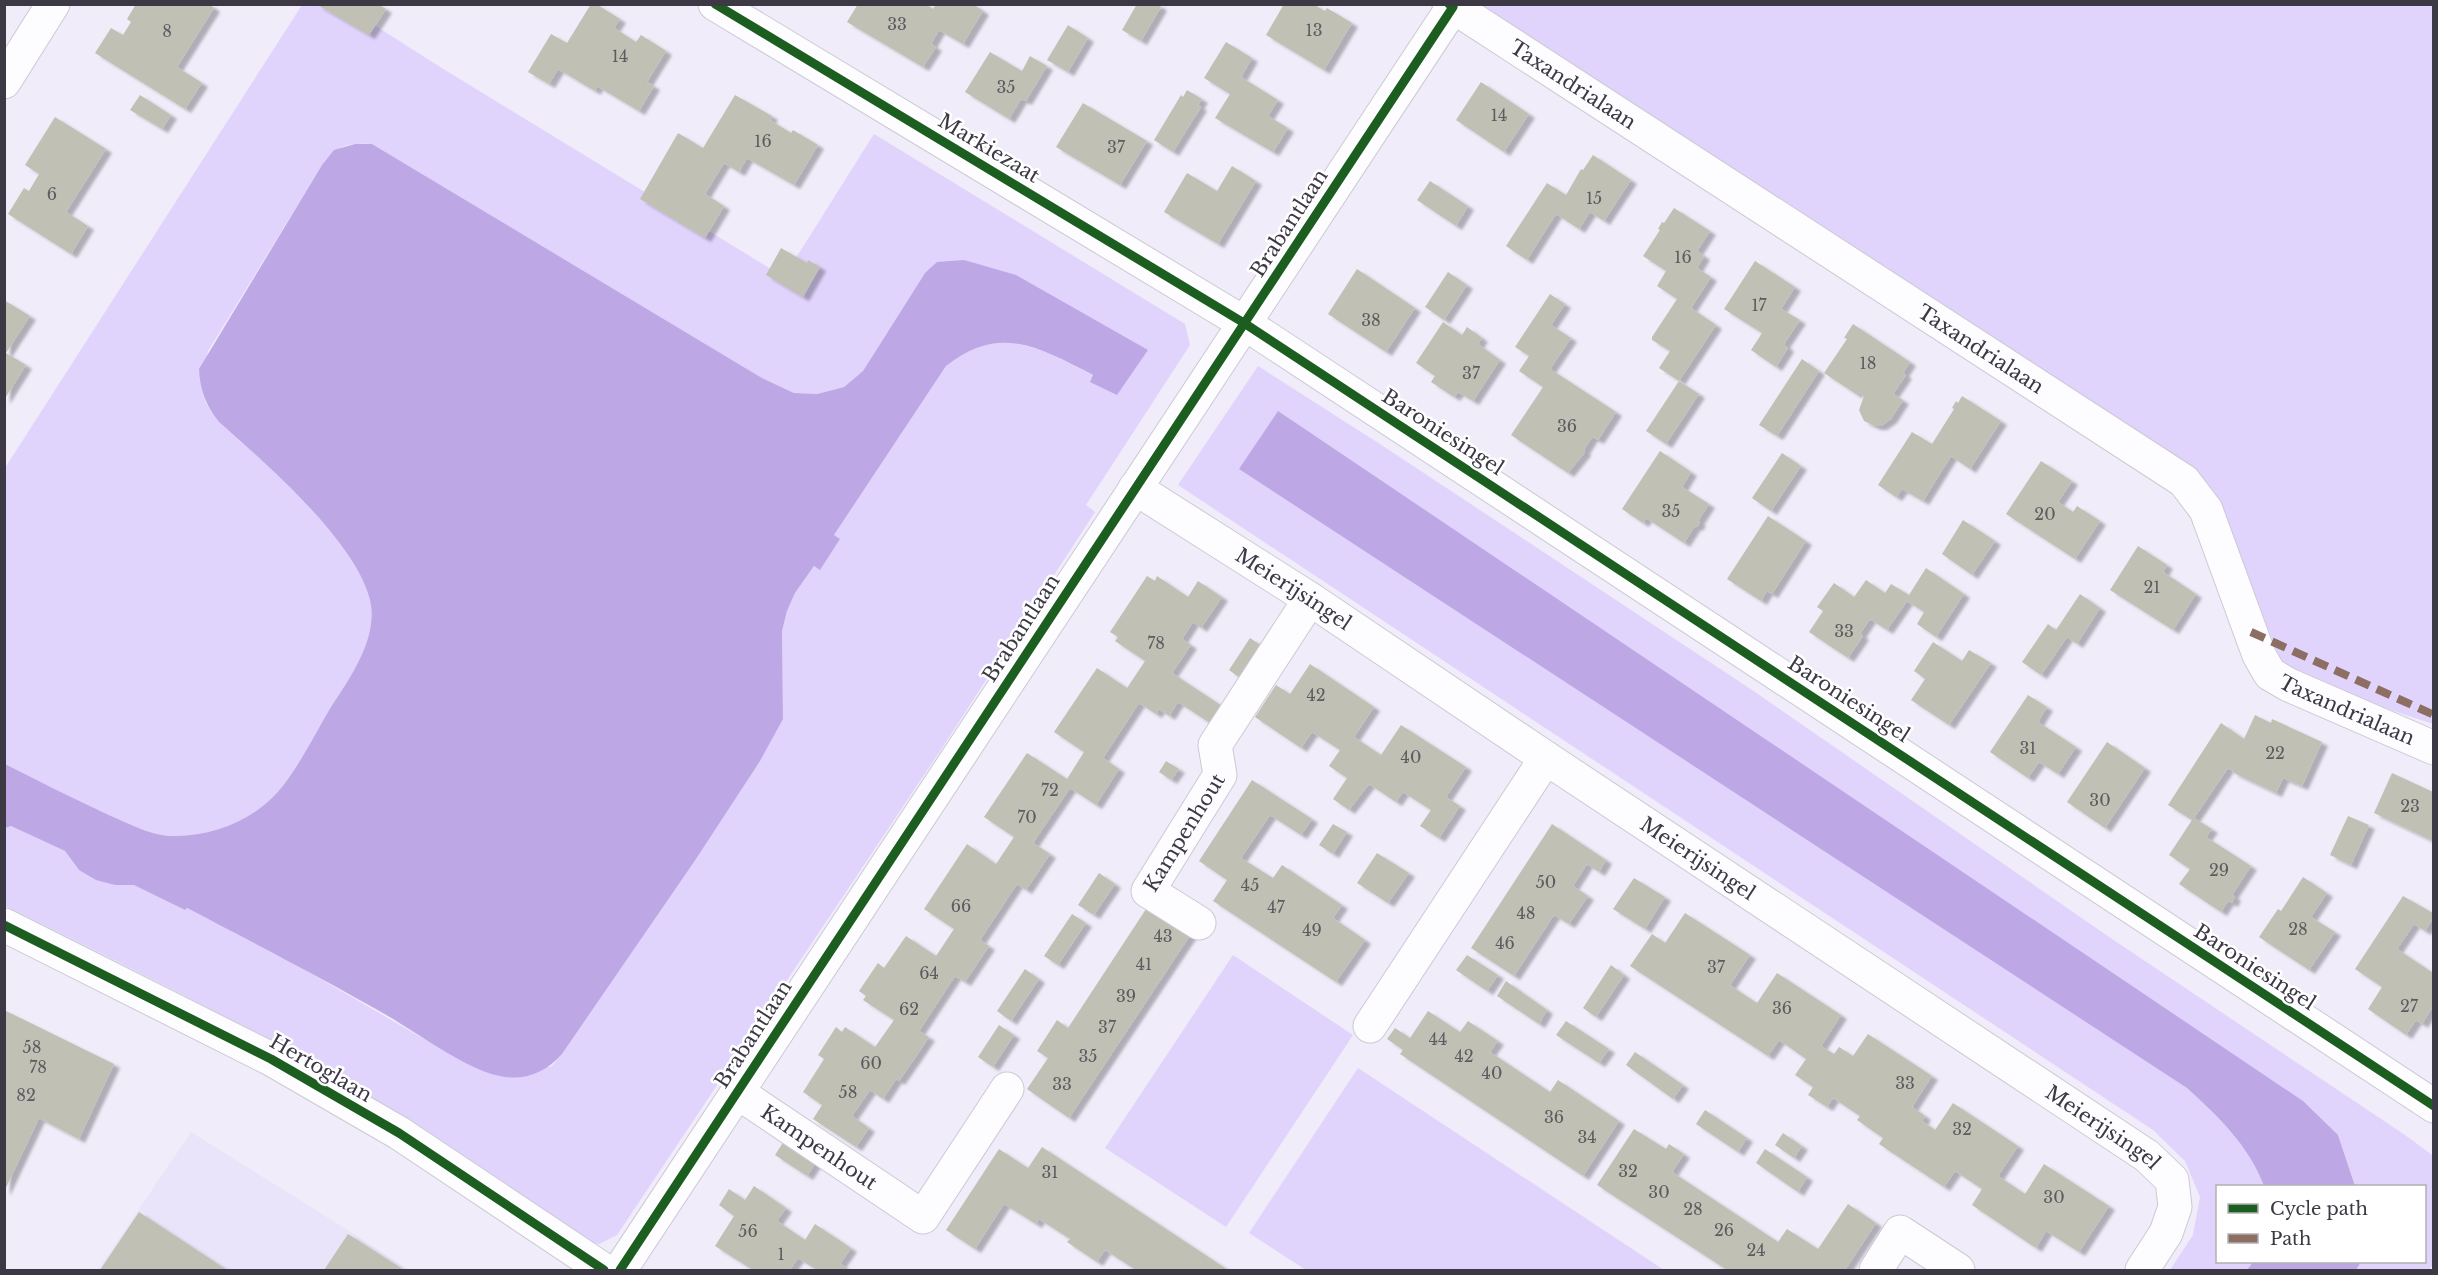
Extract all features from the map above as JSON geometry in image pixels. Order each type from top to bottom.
[{"type":"street","points":[[4,82],[53,4]]},
{"type":"street","name":"Markiezaat","points":[[715,4],[1244,323]]},
{"type":"street","name":"Brabantlaan","points":[[620,1270],[1451,6]]},
{"type":"street","name":"Taxandrialaan","points":[[1451,6],[2184,481],[2206,510],[2259,655],[2271,674],[2289,685],[2433,748]]},
{"type":"street","name":"Baroniesingel","points":[[1244,323],[2433,1106]]},
{"type":"street","name":"Meierijsingel","points":[[1135,488],[1310,599],[2147,1156],[2172,1180],[2175,1207],[2166,1233],[2142,1270]]},
{"type":"street","name":"Kampenhout","points":[[1199,923],[1148,891],[1220,775],[1215,745],[1310,599]]},
{"type":"street","points":[[1370,1026],[1546,758]]},
{"type":"street","name":"Hertoglaan","points":[[4,925],[271,1059],[399,1133],[604,1270]]},
{"type":"street","name":"Kampenhout","points":[[737,1092],[923,1217],[1007,1089]]},
{"type":"street","points":[[1876,1270],[1900,1232],[1958,1270]]},
{"type":"shaded area","points":[[302,5],[343,5],[440,67],[784,277],[874,134],[1185,324],[1190,345],[1086,505],[1095,512],[940,751],[617,1235],[599,1244],[590,1242],[425,1131],[353,1087],[205,1006],[5,906],[4,828],[11,826],[65,851],[79,870],[115,885],[134,884],[185,910],[187,908],[288,960],[455,1057],[551,1067],[694,862],[783,719],[782,631],[795,593],[814,566],[820,569],[840,539],[834,535],[946,366],[966,353],[985,345],[1020,344],[1038,349],[1094,376],[1090,382],[1148,350],[925,273],[863,371],[844,387],[817,394],[794,393],[762,378],[372,144],[349,145],[338,149],[322,165],[208,351],[202,388],[207,404],[219,422],[306,504],[347,553],[361,577],[370,600],[372,615],[366,645],[296,767],[281,788],[264,805],[229,826],[202,833],[167,836],[134,826],[5,764],[5,468]]},
{"type":"shaded area","points":[[1471,5],[2433,5],[2433,724],[2343,694],[2282,663],[2220,510]]},
{"type":"shaded area","points":[[355,144],[372,144],[762,378],[794,393],[817,394],[844,387],[863,371],[925,273],[937,262],[964,260],[1016,275],[1148,350],[1117,395],[1090,382],[1093,375],[1055,356],[1020,344],[985,345],[966,353],[946,366],[834,535],[840,539],[820,570],[814,566],[795,593],[782,631],[783,719],[760,761],[694,862],[562,1054],[543,1070],[529,1076],[513,1078],[491,1074],[461,1061],[338,988],[187,908],[185,910],[134,885],[115,885],[96,880],[79,870],[65,851],[11,826],[5,828],[5,764],[111,816],[159,834],[189,835],[229,826],[264,805],[281,788],[303,756],[360,659],[366,645],[372,615],[370,600],[361,577],[328,528],[283,481],[219,422],[204,397],[199,369],[322,165],[334,150]]},
{"type":"shaded area","points":[[1258,366],[1752,690],[2112,939],[2432,1155],[2433,1264],[2429,1270],[2356,1270],[2360,1263],[2426,1263],[2426,1185],[2355,1185],[2338,1135],[2187,1088],[2232,1133],[2258,1171],[2264,1185],[2216,1185],[2216,1263],[2252,1263],[2247,1270],[2170,1270],[2193,1235],[2200,1197],[2185,1161],[2153,1130],[1178,485]]},
{"type":"shaded area","points":[[1278,411],[2303,1101],[2338,1135],[2355,1185],[2264,1185],[2258,1171],[2232,1133],[2187,1088],[1239,469]]},
{"type":"shaded area","points":[[1233,955],[1353,1035],[1226,1227],[1105,1148]]},
{"type":"shaded area","points":[[1358,1068],[1664,1270],[1306,1270],[1249,1233]]},
{"type":"shaded area","points":[[191,1132],[349,1231],[409,1270],[98,1270]]},
{"type":"shaded area","points":[[2252,1263],[2360,1263],[2356,1270],[2247,1270]]},
{"type":"building","points":[[136,4],[209,4],[214,8],[177,67],[202,83],[185,109],[95,53],[111,28],[123,35],[131,22],[127,19]]},
{"type":"building","points":[[316,4],[378,4],[386,9],[369,35]]},
{"type":"building","points":[[591,4],[596,4],[620,19],[614,28],[636,42],[641,35],[666,51],[647,82],[654,86],[639,111],[597,86],[595,91],[558,69],[549,84],[528,72],[551,34],[567,43]]},
{"type":"building","points":[[858,4],[926,4],[933,9],[936,4],[973,4],[983,11],[963,44],[939,30],[931,44],[936,47],[923,67],[847,22]]},
{"type":"building","points":[[1137,4],[1158,4],[1161,7],[1141,41],[1122,30]]},
{"type":"building","points":[[1284,4],[1313,4],[1325,11],[1327,8],[1352,23],[1324,70],[1266,35]]},
{"type":"building","points":[[1068,25],[1088,38],[1068,72],[1047,60]]},
{"type":"building","points":[[1226,42],[1252,58],[1241,77],[1278,100],[1268,116],[1288,128],[1273,152],[1215,118],[1230,94],[1204,78]]},
{"type":"building","points":[[990,52],[1022,71],[1030,56],[1047,66],[1026,101],[1021,99],[1009,119],[965,92]]},
{"type":"building","points":[[1481,82],[1529,114],[1504,152],[1456,120]]},
{"type":"building","points":[[1187,90],[1202,99],[1198,105],[1201,107],[1173,152],[1154,140],[1181,95],[1183,97]]},
{"type":"building","points":[[140,95],[171,115],[162,129],[130,110]]},
{"type":"building","points":[[735,95],[772,116],[770,120],[791,133],[793,130],[818,145],[794,185],[747,158],[739,172],[724,163],[705,194],[724,206],[705,238],[640,199],[678,133],[703,148]]},
{"type":"building","points":[[1083,103],[1147,141],[1120,185],[1056,147]]},
{"type":"building","points":[[55,117],[106,149],[66,212],[88,226],[71,254],[8,214],[24,188],[29,191],[39,174],[25,165]]},
{"type":"building","points":[[1593,155],[1631,180],[1604,221],[1590,212],[1579,229],[1556,214],[1527,260],[1506,246],[1547,183],[1566,195],[1581,169],[1583,170]]},
{"type":"building","points":[[1232,166],[1256,181],[1218,244],[1164,212],[1187,173],[1217,191]]},
{"type":"building","points":[[1430,181],[1468,206],[1456,226],[1417,200]]},
{"type":"building","points":[[1674,208],[1710,231],[1697,251],[1704,256],[1697,268],[1711,277],[1691,308],[1716,325],[1679,381],[1659,368],[1670,351],[1652,340],[1677,299],[1657,286],[1666,271],[1643,256],[1660,230],[1658,229],[1662,222],[1664,223]]},
{"type":"building","points":[[781,248],[807,263],[808,260],[820,267],[803,297],[766,275]]},
{"type":"building","points":[[1755,261],[1795,287],[1781,309],[1800,320],[1784,344],[1788,348],[1776,367],[1751,350],[1762,333],[1724,309]]},
{"type":"building","points":[[1357,269],[1415,308],[1386,352],[1328,314]]},
{"type":"building","points":[[1448,272],[1467,285],[1444,320],[1425,307]]},
{"type":"building","points":[[1550,294],[1565,304],[1551,325],[1571,338],[1550,369],[1616,412],[1598,440],[1592,437],[1585,452],[1568,473],[1511,435],[1543,387],[1519,371],[1529,356],[1515,347]]},
{"type":"building","points":[[4,300],[30,316],[6,353],[26,365],[4,400]]},
{"type":"building","points":[[1443,322],[1462,335],[1467,327],[1482,338],[1478,344],[1500,360],[1473,401],[1458,392],[1454,397],[1431,382],[1435,376],[1416,363]]},
{"type":"building","points":[[1853,324],[1910,362],[1903,373],[1906,375],[1893,394],[1903,400],[1891,419],[1881,426],[1864,421],[1859,410],[1864,396],[1858,392],[1856,394],[1824,373],[1847,339],[1844,338]]},
{"type":"building","points":[[1802,359],[1819,371],[1777,436],[1759,425]]},
{"type":"building","points":[[1679,381],[1699,394],[1666,444],[1646,431]]},
{"type":"building","points":[[1962,396],[2001,421],[1970,469],[1951,456],[1923,501],[1902,489],[1896,497],[1878,485],[1912,432],[1932,444],[1954,409],[1952,408],[1956,401],[1958,403]]},
{"type":"building","points":[[1660,451],[1691,472],[1682,487],[1709,504],[1698,521],[1700,522],[1697,527],[1695,526],[1684,543],[1646,518],[1643,523],[1622,509]]},
{"type":"building","points":[[1782,453],[1801,466],[1771,511],[1752,498]]},
{"type":"building","points":[[2041,461],[2072,481],[2058,502],[2073,512],[2077,506],[2100,521],[2075,559],[2006,514]]},
{"type":"building","points":[[1768,516],[1806,541],[1772,594],[1767,591],[1761,601],[1727,579]]},
{"type":"building","points":[[1963,520],[1995,541],[1972,575],[1942,554]]},
{"type":"building","points":[[2138,546],[2167,565],[2163,572],[2196,594],[2173,630],[2110,590]]},
{"type":"building","points":[[1926,568],[1964,594],[1936,637],[1917,624],[1924,612],[1907,601],[1887,630],[1870,619],[1860,634],[1863,636],[1848,658],[1809,632],[1823,611],[1817,607],[1834,583],[1854,597],[1866,580],[1885,593],[1891,584],[1909,595]]},
{"type":"building","points":[[1147,576],[1155,581],[1157,576],[1188,597],[1198,581],[1222,597],[1201,628],[1193,622],[1182,639],[1191,645],[1172,673],[1225,708],[1213,725],[1178,702],[1169,716],[1159,709],[1156,714],[1139,703],[1103,758],[1119,769],[1096,805],[1070,788],[1033,843],[1050,854],[1026,890],[1017,884],[980,940],[989,946],[965,982],[955,976],[919,1031],[929,1037],[899,1081],[896,1079],[883,1099],[870,1090],[852,1116],[869,1128],[856,1147],[813,1119],[822,1105],[803,1092],[824,1059],[818,1055],[836,1027],[842,1032],[845,1027],[875,1047],[894,1020],[863,1000],[866,996],[859,991],[878,963],[884,968],[906,936],[936,956],[954,929],[924,909],[967,844],[996,864],[1014,837],[984,817],[1027,753],[1067,779],[1084,752],[1054,732],[1097,668],[1127,688],[1145,661],[1115,641],[1118,637],[1110,632]]},
{"type":"building","points":[[2080,594],[2100,608],[2077,644],[2067,637],[2041,675],[2022,662],[2048,624],[2056,630]]},
{"type":"building","points":[[1250,638],[1265,648],[1243,680],[1229,670]]},
{"type":"building","points":[[1933,642],[1962,661],[1969,650],[1991,663],[1949,725],[1911,700],[1925,679],[1914,671]]},
{"type":"building","points":[[1310,664],[1374,707],[1354,737],[1381,755],[1401,725],[1466,767],[1446,797],[1460,806],[1439,838],[1420,826],[1431,810],[1403,792],[1396,802],[1369,784],[1349,810],[1333,799],[1347,778],[1329,766],[1340,750],[1312,732],[1301,748],[1255,717],[1276,685],[1290,694]]},
{"type":"building","points":[[2028,695],[2047,707],[2038,722],[2076,747],[2058,774],[2039,762],[2028,778],[1990,752]]},
{"type":"building","points":[[2255,715],[2271,723],[2272,719],[2322,742],[2302,786],[2283,778],[2276,793],[2228,768],[2194,818],[2212,829],[2206,837],[2251,866],[2232,895],[2235,897],[2232,903],[2228,901],[2221,912],[2179,884],[2190,869],[2169,855],[2192,820],[2168,805],[2221,723],[2244,739]]},
{"type":"building","points":[[2107,742],[2145,768],[2105,828],[2067,802]]},
{"type":"building","points":[[1166,761],[1179,769],[1171,780],[1159,772]]},
{"type":"building","points":[[2392,773],[2433,792],[2433,841],[2374,813]]},
{"type":"building","points":[[1252,780],[1312,819],[1301,835],[1270,815],[1241,858],[1273,878],[1282,865],[1342,905],[1333,918],[1365,940],[1336,982],[1213,901],[1227,880],[1199,861]]},
{"type":"building","points":[[2348,816],[2369,825],[2351,865],[2330,855]]},
{"type":"building","points":[[1333,824],[1347,832],[1333,854],[1319,845]]},
{"type":"building","points":[[1552,824],[1606,860],[1599,872],[1587,864],[1573,886],[1588,896],[1569,924],[1554,915],[1514,976],[1471,948]]},
{"type":"building","points":[[1377,853],[1409,873],[1388,903],[1357,883]]},
{"type":"building","points":[[1099,873],[1115,884],[1094,915],[1078,905]]},
{"type":"building","points":[[2303,877],[2327,893],[2311,917],[2335,932],[2309,970],[2259,937],[2278,909],[2281,911]]},
{"type":"building","points":[[1634,878],[1665,897],[1645,929],[1613,909]]},
{"type":"building","points":[[2403,896],[2433,913],[2433,918],[2425,931],[2414,924],[2397,949],[2433,973],[2433,1006],[2422,1024],[2416,1020],[2406,1035],[2368,1009],[2382,987],[2355,969]]},
{"type":"building","points":[[1148,906],[1191,934],[1069,1118],[1027,1089],[1048,1058],[1037,1051],[1057,1020],[1068,1028]]},
{"type":"building","points":[[1685,913],[1750,955],[1730,985],[1743,994],[1757,1003],[1777,973],[1841,1015],[1821,1046],[1834,1054],[1839,1047],[1853,1056],[1868,1034],[1932,1076],[1912,1107],[1925,1116],[1922,1121],[1935,1130],[1953,1103],[2018,1146],[1998,1176],[2025,1194],[2044,1164],[2109,1206],[2079,1252],[2046,1231],[2036,1248],[1972,1205],[1982,1189],[1955,1171],[1944,1187],[1879,1144],[1883,1138],[1857,1120],[1860,1116],[1833,1098],[1827,1107],[1808,1095],[1813,1087],[1795,1075],[1806,1059],[1779,1040],[1768,1056],[1630,966],[1652,934],[1665,943]]},
{"type":"building","points":[[1072,914],[1086,923],[1058,965],[1044,956]]},
{"type":"building","points":[[1467,955],[1498,975],[1487,991],[1456,970]]},
{"type":"building","points":[[1611,965],[1624,975],[1596,1017],[1583,1008]]},
{"type":"building","points":[[1025,969],[1039,979],[1011,1021],[997,1011]]},
{"type":"building","points":[[1506,981],[1547,1010],[1539,1024],[1497,996]]},
{"type":"building","points":[[4,1010],[114,1064],[79,1139],[39,1118],[4,1192]]},
{"type":"building","points":[[1428,1011],[1460,1032],[1468,1021],[1498,1041],[1490,1052],[1550,1092],[1558,1080],[1619,1121],[1583,1176],[1400,1054],[1403,1050],[1387,1039],[1395,1028],[1410,1038]]},
{"type":"building","points":[[1566,1021],[1609,1049],[1599,1063],[1556,1035]]},
{"type":"building","points":[[999,1025],[1014,1035],[993,1067],[978,1057]]},
{"type":"building","points":[[1635,1052],[1683,1085],[1673,1099],[1626,1065]]},
{"type":"building","points":[[1705,1110],[1747,1138],[1738,1152],[1696,1124]]},
{"type":"building","points":[[1634,1129],[1666,1149],[1669,1144],[1684,1154],[1672,1172],[1778,1242],[1787,1229],[1818,1249],[1848,1204],[1876,1223],[1845,1270],[1727,1270],[1597,1185]]},
{"type":"building","points":[[1783,1133],[1802,1146],[1794,1158],[1775,1145]]},
{"type":"building","points":[[784,1141],[816,1162],[807,1176],[775,1155]]},
{"type":"building","points":[[1042,1147],[1225,1268],[1224,1270],[1136,1270],[1105,1250],[1097,1262],[1067,1242],[1070,1239],[1039,1219],[1036,1224],[1004,1204],[975,1249],[946,1230],[999,1149],[1028,1168]]},
{"type":"building","points":[[1765,1149],[1807,1177],[1798,1192],[1756,1163]]},
{"type":"building","points":[[754,1186],[786,1208],[777,1221],[805,1240],[815,1224],[851,1248],[840,1264],[850,1270],[817,1270],[798,1258],[790,1270],[753,1270],[715,1246],[734,1216],[719,1205],[729,1189],[745,1200]]},
{"type":"building","points":[[139,1212],[227,1270],[100,1270]]},
{"type":"building","points":[[348,1234],[404,1270],[324,1270]]},
{"type":"marked path","points":[[2251,632],[2434,715]]},
{"type":"cycle path","points":[[715,4],[1244,323],[2434,1106]]},
{"type":"cycle path","points":[[620,1270],[1453,7],[1449,4]]},
{"type":"cycle path","points":[[4,925],[271,1059],[399,1133],[604,1270]]}]
